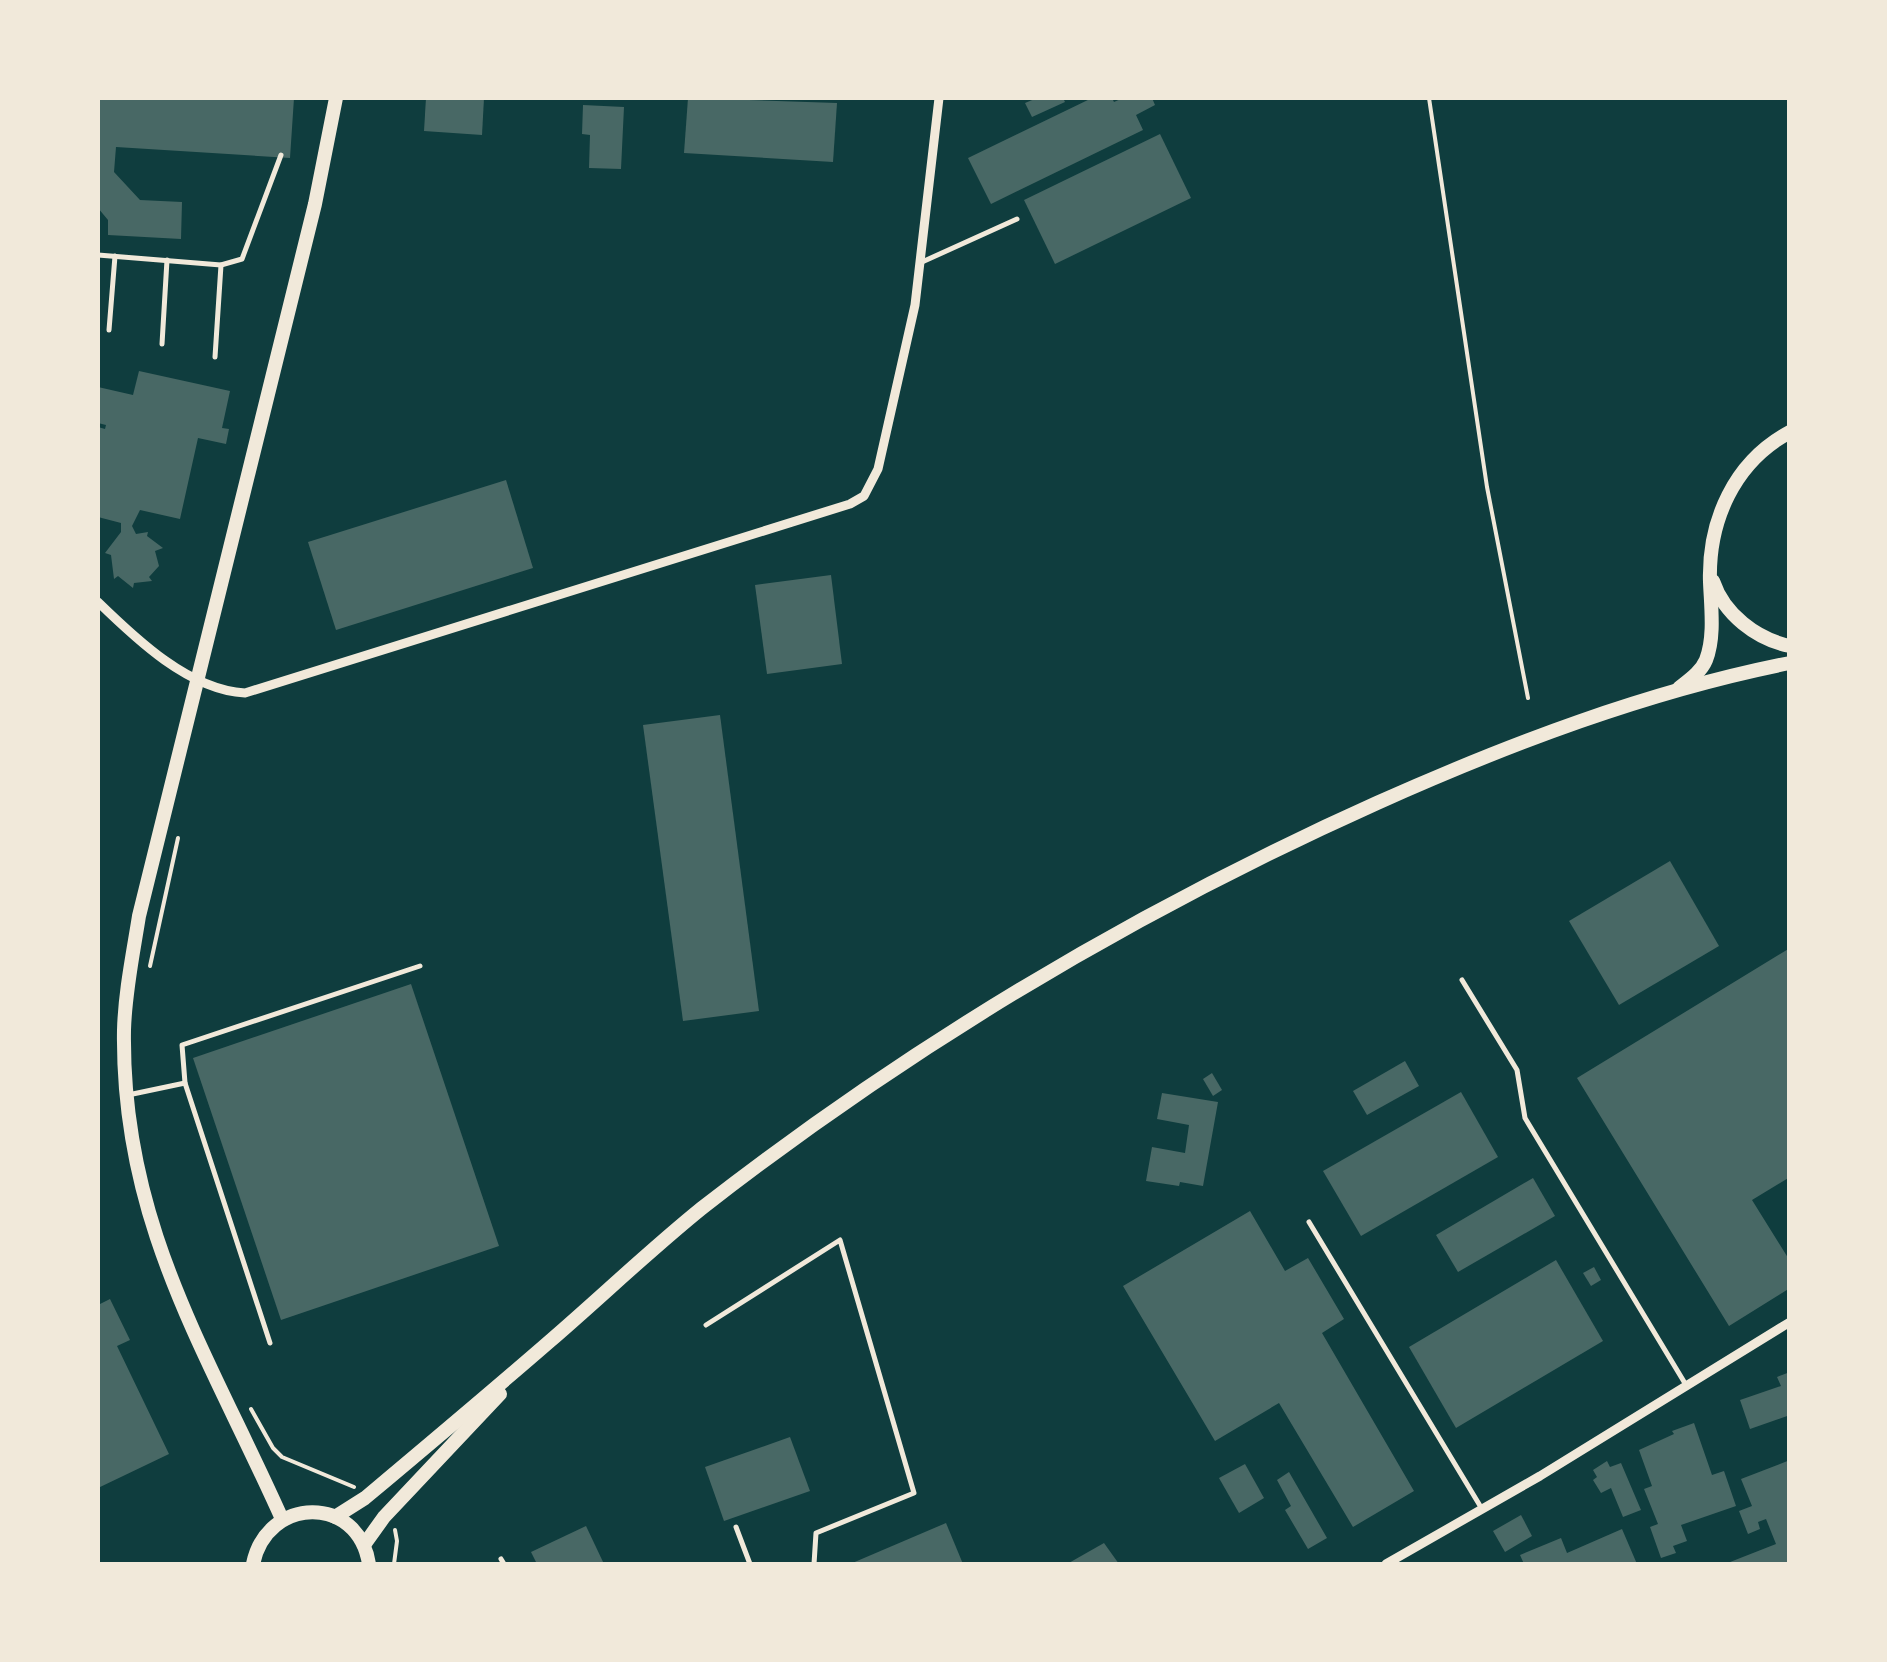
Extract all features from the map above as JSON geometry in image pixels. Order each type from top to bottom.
[{"type":"main road","points":[[282,1519],[187,1322],[156,1239],[136,1164],[124,1026],[139,916],[315,204],[336,98]]},
{"type":"main road","points":[[1670,694],[1691,678],[1706,659],[1711,621],[1710,570],[1723,504],[1735,482],[1764,450],[1790,432]]},
{"type":"main road","points":[[1710,570],[1715,588],[1742,622],[1768,641],[1790,646]]},
{"type":"main road","points":[[335,1517],[365,1498],[698,1212],[858,1094],[1029,982],[1148,915],[1346,817],[1501,750],[1670,694],[1790,663]]},
{"type":"main road","points":[[364,1545],[384,1516],[552,1339]]},
{"type":"main road","points":[[253,1564],[256,1548],[266,1531],[282,1519],[318,1512],[352,1528],[364,1545],[369,1564]]},
{"type":"street","points":[[98,602],[120,624],[196,678],[226,692],[259,690],[850,504],[864,496],[878,468],[922,262],[939,98]]},
{"type":"street","points":[[1386,1564],[1790,1322]]},
{"type":"lane","points":[[98,255],[221,264],[242,259],[280,156]]},
{"type":"lane","points":[[922,262],[1017,219]]},
{"type":"lane","points":[[110,330],[115,256]]},
{"type":"lane","points":[[162,344],[167,260]]},
{"type":"lane","points":[[215,356],[221,264]]},
{"type":"lane","points":[[270,1343],[184,1083],[182,1045],[420,966]]},
{"type":"lane","points":[[1462,980],[1516,1070],[1525,1118],[1686,1386]]},
{"type":"lane","points":[[127,1095],[184,1083]]},
{"type":"lane","points":[[1309,1222],[1482,1509]]},
{"type":"lane","points":[[706,1326],[840,1240],[914,1493],[816,1533],[814,1564]]},
{"type":"lane","points":[[736,1527],[750,1564]]},
{"type":"path","points":[[1430,98],[1487,487],[1528,698]]},
{"type":"building","points":[[98,98],[294,98],[290,158],[116,147],[114,172],[140,200],[182,202],[181,239],[108,235],[108,220],[98,208]]},
{"type":"building","points":[[426,98],[484,98],[482,135],[424,131]]},
{"type":"building","points":[[688,98],[837,103],[833,162],[684,153]]},
{"type":"building","points":[[1037,98],[1063,98],[1065,102],[1032,117],[1025,103]]},
{"type":"building","points":[[1092,98],[1112,98],[1114,102],[1123,98],[1152,98],[1155,105],[1136,115],[1143,130],[991,204],[968,158]]},
{"type":"building","points":[[583,105],[624,107],[621,169],[589,168],[590,135],[582,134]]},
{"type":"building","points":[[1160,134],[1191,198],[1055,264],[1024,200]]},
{"type":"building","points":[[139,371],[230,391],[222,428],[229,429],[226,444],[198,438],[180,519],[140,510],[132,526],[136,534],[148,532],[147,536],[163,548],[155,551],[159,566],[149,577],[152,581],[134,583],[133,588],[118,576],[114,579],[111,555],[105,553],[121,532],[121,523],[98,517],[98,427],[105,429],[106,425],[98,423],[98,387],[133,395]]},
{"type":"building","points":[[506,480],[533,568],[336,630],[308,542]]},
{"type":"building","points":[[831,575],[842,664],[767,674],[755,585]]},
{"type":"building","points":[[720,715],[759,1011],[683,1021],[643,725]]},
{"type":"building","points":[[1670,861],[1719,946],[1619,1005],[1569,921]]},
{"type":"building","points":[[1790,948],[1790,1177],[1752,1200],[1790,1261],[1790,1288],[1729,1326],[1577,1078]]},
{"type":"building","points":[[411,984],[499,1246],[281,1320],[193,1058]]},
{"type":"building","points":[[1405,1061],[1419,1086],[1367,1115],[1353,1091]]},
{"type":"building","points":[[1212,1073],[1222,1090],[1213,1096],[1203,1079]]},
{"type":"building","points":[[1461,1092],[1498,1157],[1361,1236],[1323,1171]]},
{"type":"building","points":[[1162,1093],[1218,1102],[1203,1186],[1146,1181],[1152,1147],[1185,1153],[1189,1125],[1157,1119]]},
{"type":"building","points":[[1533,1178],[1555,1216],[1458,1272],[1436,1235]]},
{"type":"building","points":[[1250,1211],[1285,1271],[1308,1258],[1344,1319],[1322,1333],[1414,1491],[1353,1527],[1279,1403],[1215,1441],[1123,1286]]},
{"type":"building","points":[[1556,1260],[1603,1341],[1456,1428],[1409,1347]]},
{"type":"building","points":[[1594,1267],[1601,1280],[1591,1286],[1583,1273]]},
{"type":"building","points":[[110,1299],[130,1340],[117,1346],[169,1454],[98,1488],[98,1305]]},
{"type":"building","points":[[1790,1372],[1790,1415],[1750,1429],[1740,1400],[1781,1386],[1777,1377]]},
{"type":"building","points":[[1694,1423],[1712,1475],[1724,1471],[1736,1506],[1681,1525],[1687,1541],[1673,1546],[1676,1553],[1661,1558],[1650,1527],[1658,1524],[1644,1489],[1652,1486],[1639,1450]]},
{"type":"building","points":[[790,1437],[810,1491],[724,1521],[705,1467]]},
{"type":"building","points":[[1790,1460],[1790,1564],[1725,1564],[1776,1544],[1766,1519],[1758,1522],[1760,1529],[1748,1534],[1739,1511],[1752,1506],[1741,1479]]},
{"type":"building","points":[[1607,1461],[1610,1467],[1621,1463],[1641,1510],[1623,1517],[1611,1488],[1601,1493],[1593,1480],[1597,1477],[1593,1470]]},
{"type":"building","points":[[1245,1464],[1264,1498],[1239,1513],[1219,1478]]},
{"type":"building","points":[[1289,1472],[1327,1538],[1308,1549],[1285,1510],[1291,1506],[1277,1480]]},
{"type":"building","points":[[1521,1515],[1532,1536],[1505,1552],[1493,1531]]},
{"type":"building","points":[[946,1523],[963,1564],[850,1564]]},
{"type":"building","points":[[586,1526],[604,1564],[537,1564],[531,1552]]},
{"type":"building","points":[[1622,1529],[1637,1564],[1524,1564],[1520,1555],[1561,1538],[1567,1553]]},
{"type":"building","points":[[1104,1543],[1119,1564],[1067,1564]]}]
